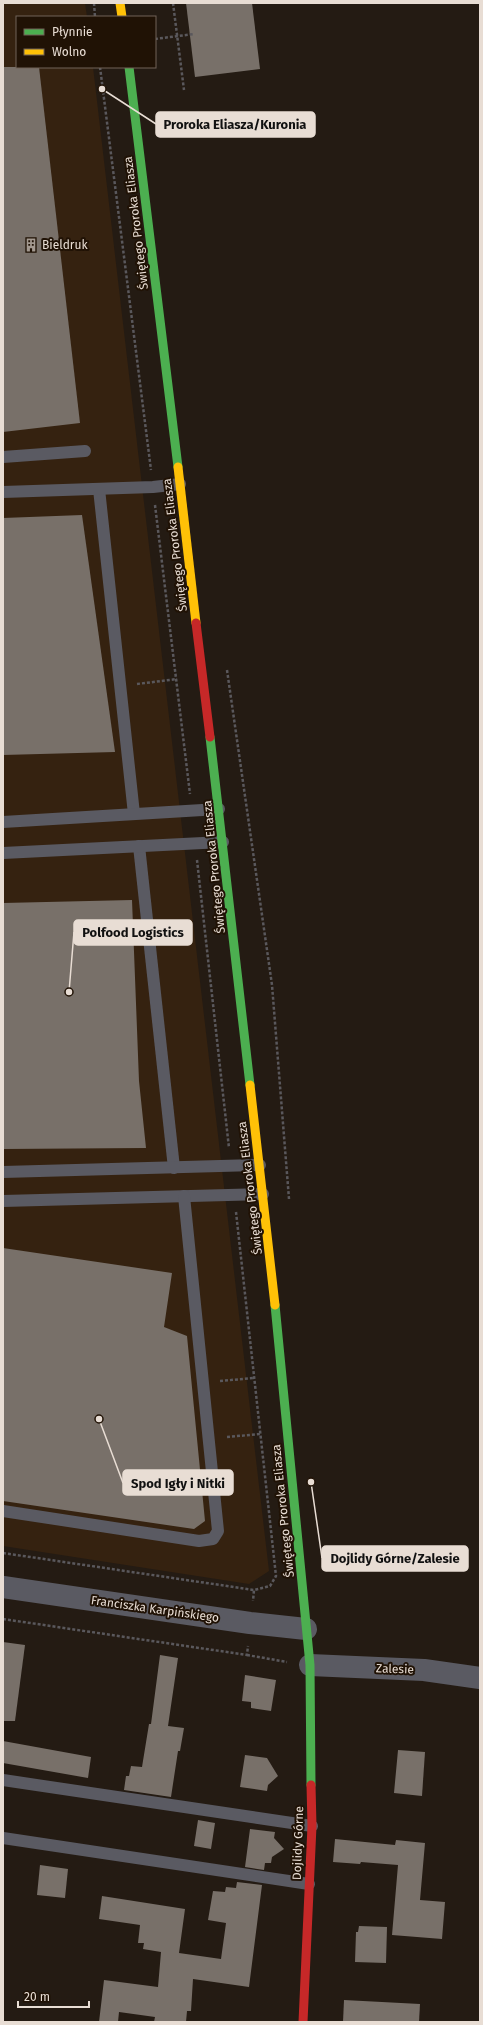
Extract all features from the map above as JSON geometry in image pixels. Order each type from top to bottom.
[{"type":"street","points":[[120,3],[122,16]]},
{"type":"street","name":"Świętego Proroka Eliasza","points":[[129,68],[223,842],[260,1165],[310,1665]]},
{"type":"street","name":"Franciszka Karpińskiego","points":[[3,1587],[250,1623],[306,1629]]},
{"type":"street","name":"Zalesie","points":[[310,1665],[424,1670],[480,1678]]},
{"type":"street","name":"Dojlidy Górne","points":[[303,2022],[312,1826],[310,1665]]},
{"type":"lane","points":[[3,457],[85,451]]},
{"type":"lane","points":[[3,492],[153,487],[180,484]]},
{"type":"lane","points":[[99,489],[134,814]]},
{"type":"lane","points":[[3,822],[219,809]]},
{"type":"lane","points":[[3,853],[223,842]]},
{"type":"lane","points":[[139,846],[174,1168]]},
{"type":"lane","points":[[3,1172],[231,1167],[260,1165]]},
{"type":"lane","points":[[3,1201],[263,1194]]},
{"type":"lane","points":[[3,1511],[199,1541],[213,1539],[218,1531],[184,1196]]},
{"type":"lane","points":[[3,1780],[312,1826]]},
{"type":"lane","points":[[3,1838],[309,1884]]},
{"type":"path","points":[[94,3],[95,16]]},
{"type":"path","points":[[173,3],[184,90]]},
{"type":"path","points":[[156,39],[194,34]]},
{"type":"path","points":[[100,68],[177,679],[192,811]]},
{"type":"path","points":[[120,686],[177,679]]},
{"type":"path","points":[[196,844],[231,1167]]},
{"type":"path","points":[[3,1553],[254,1590],[270,1586],[276,1576],[234,1195]]},
{"type":"path","points":[[229,1380],[254,1378]]},
{"type":"path","points":[[235,1436],[260,1434]]},
{"type":"path","points":[[3,1618],[247,1655],[254,1590]]},
{"type":"shaded area","points":[[3,3],[85,3],[87,16],[16,16],[16,68],[93,68],[269,1571],[249,1584],[3,1546]]},
{"type":"building","points":[[186,3],[252,3],[260,69],[195,77]]},
{"type":"building","name":"Bieldruk","points":[[3,67],[39,68],[80,423],[3,432]]},
{"type":"building","points":[[82,515],[115,752],[3,755],[3,518]]},
{"type":"building","points":[[132,900],[139,1081],[146,1148],[3,1149],[3,903]]},
{"type":"building","points":[[3,1248],[172,1273],[164,1327],[187,1336],[205,1521],[194,1529],[3,1501]]},
{"type":"building","points":[[3,1642],[25,1645],[15,1721],[3,1721]]},
{"type":"building","points":[[160,1655],[178,1658],[168,1726],[184,1728],[180,1751],[178,1751],[171,1797],[124,1790],[126,1776],[129,1776],[131,1766],[142,1767],[149,1724],[151,1724]]},
{"type":"building","points":[[245,1675],[276,1680],[271,1711],[251,1708],[251,1702],[242,1701]]},
{"type":"building","points":[[3,1741],[91,1757],[88,1778],[3,1763]]},
{"type":"building","points":[[398,1750],[425,1752],[422,1796],[394,1793]]},
{"type":"building","points":[[245,1755],[267,1758],[278,1776],[268,1785],[267,1791],[240,1787]]},
{"type":"building","points":[[198,1820],[215,1823],[211,1849],[194,1846]]},
{"type":"building","points":[[250,1829],[275,1832],[274,1838],[284,1849],[272,1857],[271,1863],[265,1863],[264,1870],[245,1867]]},
{"type":"building","points":[[335,1839],[395,1845],[396,1840],[425,1843],[420,1900],[445,1902],[442,1939],[392,1935],[398,1865],[361,1862],[360,1864],[333,1862]]},
{"type":"building","points":[[40,1865],[68,1869],[65,1898],[37,1895]]},
{"type":"building","points":[[237,1882],[262,1885],[249,1987],[193,1979],[191,2011],[187,2011],[186,2022],[154,2022],[155,2017],[119,2012],[118,2022],[99,2022],[104,1980],[158,1987],[161,1952],[143,1949],[144,1943],[138,1943],[140,1925],[99,1919],[102,1896],[185,1909],[179,1953],[221,1959],[226,1923],[208,1920],[213,1891],[225,1892],[226,1887],[236,1888]]},
{"type":"building","points":[[359,1926],[387,1927],[386,1963],[355,1962],[356,1932],[358,1932]]},
{"type":"building","points":[[344,2000],[420,2004],[419,2022],[343,2022]]},
{"type":"traffic: fast","points":[[129,68],[178,467]]},
{"type":"traffic: fast","points":[[210,737],[250,1085]]},
{"type":"traffic: fast","points":[[275,1305],[310,1665],[311,1785]]},
{"type":"traffic: slow","points":[[120,3],[122,16]]},
{"type":"traffic: slow","points":[[178,467],[196,623]]},
{"type":"traffic: slow","points":[[250,1085],[275,1305]]},
{"type":"traffic: jam","points":[[196,623],[210,737]]},
{"type":"traffic: jam","points":[[303,2022],[312,1826],[311,1785]]},
{"type":"place","name":"Proroka Eliasza/Kuronia","points":[[102,89]]},
{"type":"place","name":"Bieldruk","points":[[31,245]]},
{"type":"place","name":"Polfood Logistics","points":[[69,992]]},
{"type":"place","name":"Spod Igły i Nitki","points":[[99,1419]]},
{"type":"place","name":"Dojlidy Górne/Zalesie","points":[[311,1482]]}]
